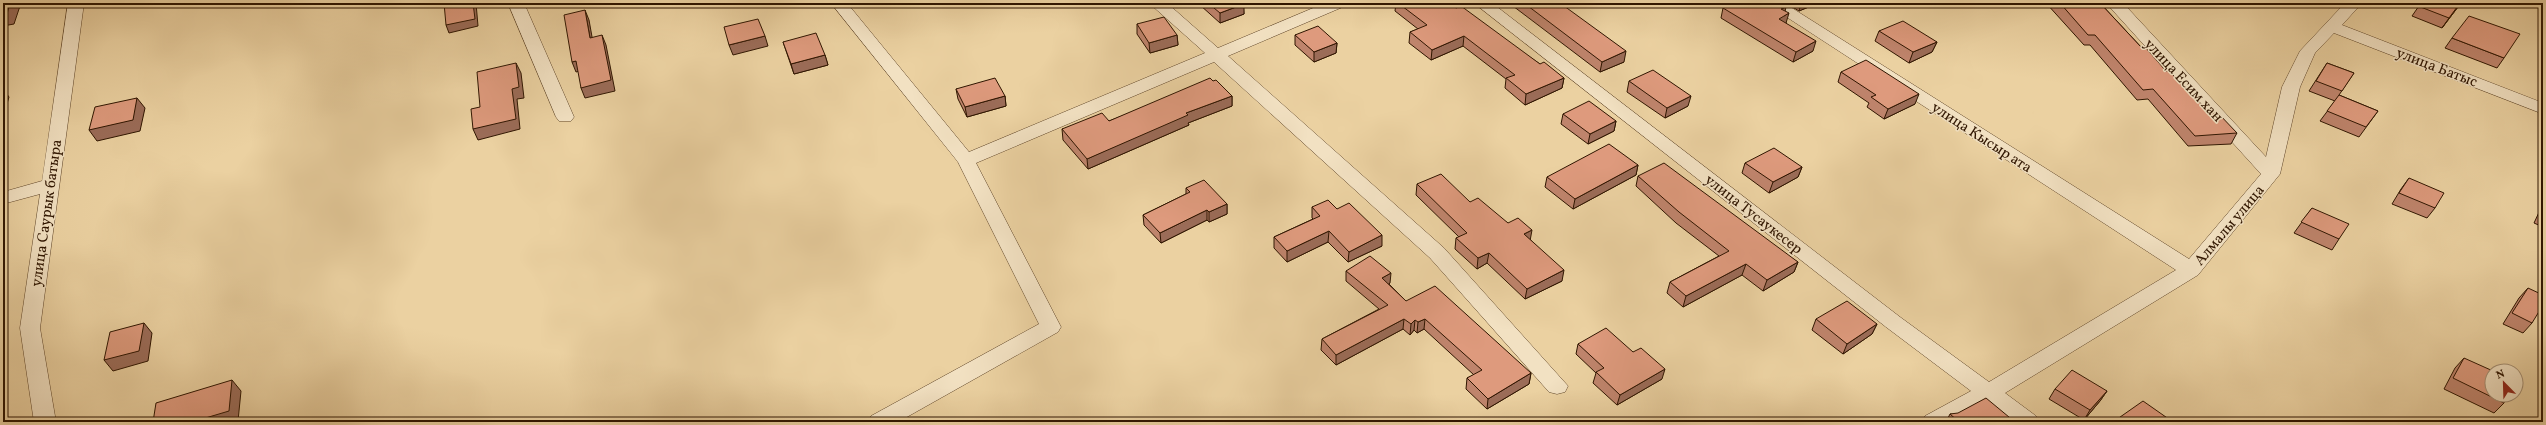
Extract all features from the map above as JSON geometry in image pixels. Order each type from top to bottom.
[{"type":"street","name":"улица Саурык батыра","points":[[45,422],[30,328],[76,3]]},
{"type":"street","points":[[516,3],[565,117]]},
{"type":"street","points":[[840,3],[966,160],[1051,327],[879,422]]},
{"type":"street","points":[[1157,3],[1437,253],[1557,386]]},
{"type":"street","points":[[966,160],[1339,3]]},
{"type":"street","name":"улица Тусаукесер","points":[[1482,3],[1887,317],[2028,422]]},
{"type":"street","name":"улица Кысыр ата","points":[[1773,3],[2191,270]]},
{"type":"street","name":"улица Есим хан","points":[[2114,3],[2271,174]]},
{"type":"street","name":"Алмалы улица","points":[[1933,422],[1989,392],[2191,270],[2271,174],[2291,87],[2308,51],[2330,26],[2354,3]]},
{"type":"street","name":"улица Батыс","points":[[2330,26],[2543,109]]},
{"type":"street","points":[[3,198],[50,185]]},
{"type":"building","points":[[3,3],[10,3],[7,14],[3,14]]},
{"type":"building","points":[[444,3],[473,3],[475,19],[446,25]]},
{"type":"building","points":[[1208,3],[1243,3],[1244,4],[1220,13]]},
{"type":"building","points":[[1398,3],[1450,3],[1456,8],[1461,6],[1540,64],[1544,62],[1564,78],[1526,94],[1506,78],[1515,75],[1464,36],[1432,50],[1410,32],[1427,25]]},
{"type":"building","points":[[1524,3],[1560,3],[1626,51],[1602,62]]},
{"type":"building","points":[[1733,3],[1781,3],[1786,7],[1781,9],[1789,13],[1779,19],[1816,41],[1796,52],[1723,8]]},
{"type":"building","points":[[2060,3],[2100,3],[2141,47],[2145,47],[2166,71],[2169,71],[2210,113],[2218,113],[2237,133],[2195,136],[2153,89],[2143,90],[2095,35],[2088,35]]},
{"type":"building","points":[[2421,3],[2460,3],[2449,18],[2418,6]]},
{"type":"building","points":[[585,10],[590,38],[602,35],[611,80],[581,88],[576,61],[572,62],[564,15]]},
{"type":"building","points":[[2469,16],[2520,34],[2504,58],[2452,38]]},
{"type":"building","points":[[1164,17],[1177,35],[1149,43],[1137,24]]},
{"type":"building","points":[[758,19],[765,36],[729,45],[724,27]]},
{"type":"building","points":[[1903,21],[1937,42],[1913,52],[1879,31]]},
{"type":"building","points":[[1318,26],[1337,43],[1314,52],[1295,35]]},
{"type":"building","points":[[816,33],[825,55],[791,64],[783,42]]},
{"type":"building","points":[[1866,60],[1919,94],[1888,109],[1871,97],[1876,95],[1841,72]]},
{"type":"building","points":[[516,63],[519,87],[512,89],[516,119],[473,129],[471,109],[480,107],[477,72]]},
{"type":"building","points":[[2327,63],[2354,73],[2342,91],[2316,81]]},
{"type":"building","points":[[1653,70],[1691,96],[1667,108],[1629,81]]},
{"type":"building","points":[[995,78],[1005,96],[965,107],[956,89]]},
{"type":"building","points":[[1210,78],[1213,81],[1216,80],[1232,96],[1186,113],[1188,115],[1087,159],[1062,129],[1102,113],[1109,121]]},
{"type":"building","points":[[2339,95],[2378,111],[2366,127],[2327,111]]},
{"type":"building","points":[[137,98],[133,120],[89,130],[95,107]]},
{"type":"building","points":[[1589,101],[1616,121],[1590,134],[1563,114]]},
{"type":"building","points":[[1609,144],[1638,165],[1575,199],[1547,177]]},
{"type":"building","points":[[1774,148],[1802,167],[1773,182],[1745,163]]},
{"type":"building","points":[[1664,163],[1798,262],[1767,280],[1746,264],[1686,296],[1670,282],[1729,251],[1679,212],[1638,176]]},
{"type":"building","points":[[1441,174],[1470,202],[1478,198],[1508,223],[1518,218],[1532,230],[1524,234],[1564,270],[1527,289],[1489,253],[1478,258],[1456,238],[1467,233],[1417,184]]},
{"type":"building","points":[[2409,178],[2444,193],[2435,208],[2399,193]]},
{"type":"building","points":[[1204,180],[1227,204],[1209,212],[1207,210],[1160,233],[1143,215],[1190,192],[1186,188]]},
{"type":"building","points":[[1328,200],[1337,209],[1349,203],[1382,235],[1349,252],[1329,231],[1287,251],[1274,237],[1320,216],[1312,207]]},
{"type":"building","points":[[2312,208],[2349,224],[2339,239],[2301,222]]},
{"type":"building","points":[[1370,256],[1391,273],[1382,278],[1406,301],[1435,286],[1531,373],[1488,399],[1467,378],[1482,370],[1425,319],[1418,322],[1415,320],[1411,324],[1404,319],[1336,355],[1322,339],[1388,305],[1346,271]]},
{"type":"building","points":[[2528,288],[2543,295],[2543,305],[2532,323],[2512,313]]},
{"type":"building","points":[[1847,301],[1877,324],[1847,344],[1816,319]]},
{"type":"building","points":[[144,323],[139,351],[104,360],[110,332]]},
{"type":"building","points":[[1606,328],[1633,352],[1641,348],[1665,369],[1620,395],[1596,372],[1604,368],[1578,344]]},
{"type":"building","points":[[2464,358],[2484,367],[2484,393],[2453,378]]},
{"type":"building","points":[[2072,370],[2107,391],[2090,410],[2055,389]]},
{"type":"building","points":[[232,380],[229,411],[192,422],[153,422],[156,403]]},
{"type":"building","points":[[1986,398],[2015,422],[1959,422],[1950,414],[1958,413]]},
{"type":"building","points":[[2143,401],[2173,422],[2113,422]]}]
